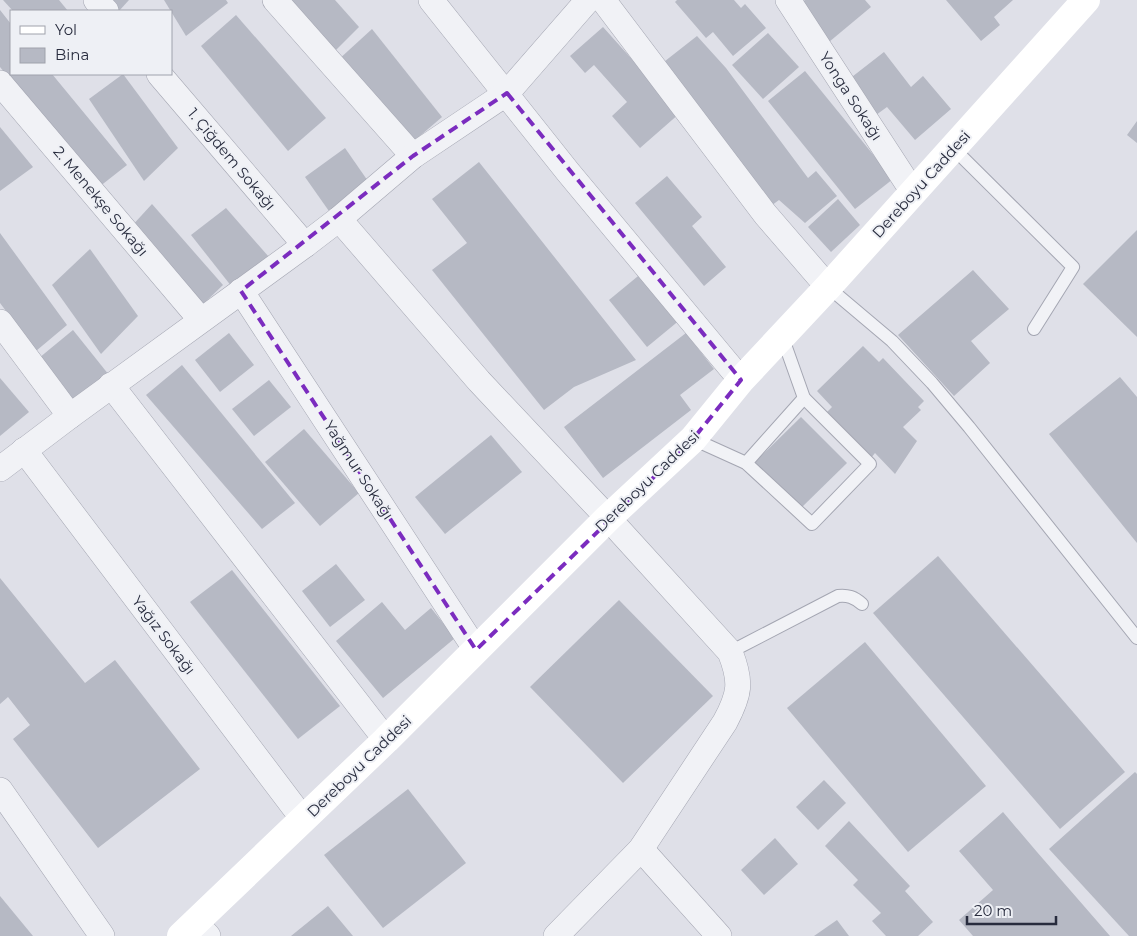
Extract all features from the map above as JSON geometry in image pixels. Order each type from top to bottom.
[{"type":"main road","name":"Dereboyu Caddesi","points":[[195,931],[303,819],[386,740],[608,518],[693,439],[741,380],[828,287],[1086,0]]},
{"type":"street","points":[[96,0],[105,10]]},
{"type":"street","points":[[275,0],[413,156]]},
{"type":"street","points":[[431,0],[507,93],[568,172],[741,380]]},
{"type":"street","points":[[0,469],[111,385],[305,245],[339,219],[413,156],[507,93],[588,0]]},
{"type":"street","points":[[603,0],[765,214],[828,287]]},
{"type":"street","name":"Yonga Sokağı","points":[[788,0],[913,192]]},
{"type":"street","name":"1. Çiğdem Sokağı","points":[[160,75],[305,245]]},
{"type":"street","name":"2. Menekşe Sokağı","points":[[0,83],[201,320]]},
{"type":"street","points":[[339,219],[479,381],[608,518],[730,652],[736,668],[739,686],[735,704],[641,849],[556,936]]},
{"type":"street","name":"Yağmur Sokağı","points":[[241,291],[476,650]]},
{"type":"street","points":[[0,322],[70,416]]},
{"type":"street","points":[[111,385],[386,740]]},
{"type":"street","name":"Yağız Sokağı","points":[[24,450],[303,819]]},
{"type":"street","points":[[0,790],[102,936]]},
{"type":"street","points":[[641,849],[719,936]]},
{"type":"lane","points":[[953,148],[1073,267],[1034,330]]},
{"type":"lane","points":[[828,287],[892,341],[932,383],[976,435],[1137,638]]},
{"type":"lane","points":[[693,439],[746,463],[812,524],[870,464],[804,398],[782,336]]},
{"type":"lane","points":[[746,463],[804,398]]},
{"type":"lane","points":[[730,652],[838,596],[847,595],[855,598],[862,604]]},
{"type":"highlighted area","points":[[507,93],[741,380],[693,439],[476,650],[241,291],[413,156]]},
{"type":"building","points":[[3,0],[59,0],[67,10],[12,10]]},
{"type":"building","points":[[103,0],[129,0],[120,10],[110,10]]},
{"type":"building","points":[[164,0],[226,0],[228,3],[186,36],[172,10]]},
{"type":"building","points":[[287,0],[335,0],[359,27],[333,53]]},
{"type":"building","points":[[677,0],[734,0],[741,8],[745,4],[766,28],[733,56],[713,32],[706,38],[675,2]]},
{"type":"building","points":[[805,0],[865,0],[871,7],[829,42],[798,5]]},
{"type":"building","points":[[946,0],[1013,0],[994,17],[1000,25],[981,41]]},
{"type":"building","points":[[0,10],[10,23],[10,75],[53,75],[127,165],[99,187],[0,67]]},
{"type":"building","points":[[236,15],[326,118],[288,151],[201,46]]},
{"type":"building","points":[[603,27],[680,113],[640,148],[612,116],[627,102],[594,65],[585,73],[570,56]]},
{"type":"building","points":[[372,29],[442,117],[406,148],[337,61]]},
{"type":"building","points":[[768,33],[799,67],[763,99],[732,65]]},
{"type":"building","points":[[697,36],[726,68],[808,178],[816,171],[837,196],[805,223],[779,200],[768,208],[660,65]]},
{"type":"building","points":[[884,52],[911,87],[923,76],[951,109],[915,140],[887,107],[876,115],[848,80]]},
{"type":"building","points":[[805,71],[893,179],[855,209],[768,101]]},
{"type":"building","points":[[124,75],[178,148],[144,181],[89,99]]},
{"type":"building","points":[[1137,121],[1137,143],[1127,135]]},
{"type":"building","points":[[0,127],[33,167],[0,191]]},
{"type":"building","points":[[345,148],[370,184],[331,214],[305,177]]},
{"type":"building","points":[[479,162],[636,360],[574,387],[544,410],[432,270],[467,243],[432,199]]},
{"type":"building","points":[[667,176],[702,217],[692,226],[726,267],[704,286],[635,203]]},
{"type":"building","points":[[838,199],[860,225],[831,252],[808,227]]},
{"type":"building","points":[[152,204],[223,285],[199,308],[130,228]]},
{"type":"building","points":[[226,208],[269,257],[232,287],[191,235]]},
{"type":"building","points":[[1137,230],[1137,337],[1083,284]]},
{"type":"building","points":[[0,233],[67,325],[36,351],[0,303]]},
{"type":"building","points":[[90,249],[138,316],[101,354],[52,285]]},
{"type":"building","points":[[973,270],[1009,309],[971,341],[990,363],[954,396],[898,335]]},
{"type":"building","points":[[643,272],[681,319],[647,347],[609,300]]},
{"type":"building","points":[[73,330],[109,375],[71,404],[39,358]]},
{"type":"building","points":[[229,333],[254,365],[220,392],[195,360]]},
{"type":"building","points":[[686,333],[714,369],[680,395],[691,410],[603,478],[564,427]]},
{"type":"building","points":[[863,346],[879,362],[883,358],[924,401],[918,407],[921,410],[903,427],[917,441],[895,474],[875,453],[871,458],[827,412],[832,407],[817,391]]},
{"type":"building","points":[[182,365],[295,503],[262,529],[146,395]]},
{"type":"building","points":[[1120,377],[1137,397],[1137,543],[1049,434]]},
{"type":"building","points":[[0,378],[29,412],[0,436]]},
{"type":"building","points":[[269,380],[291,407],[254,436],[232,409]]},
{"type":"building","points":[[801,417],[847,463],[800,509],[755,462]]},
{"type":"building","points":[[304,429],[359,493],[320,526],[265,462]]},
{"type":"building","points":[[491,435],[522,472],[445,534],[415,497]]},
{"type":"building","points":[[938,556],[1125,772],[1060,829],[873,613]]},
{"type":"building","points":[[336,564],[365,600],[330,627],[302,591]]},
{"type":"building","points":[[232,570],[340,706],[298,739],[190,602]]},
{"type":"building","points":[[0,578],[85,683],[115,660],[200,769],[98,848],[13,739],[30,725],[8,697],[0,704]]},
{"type":"building","points":[[619,600],[713,696],[623,783],[530,687]]},
{"type":"building","points":[[382,602],[405,630],[431,608],[455,638],[383,698],[336,641]]},
{"type":"building","points":[[865,642],[986,786],[908,852],[787,708]]},
{"type":"building","points":[[1135,772],[1137,774],[1137,936],[1129,936],[1049,849]]},
{"type":"building","points":[[824,780],[846,803],[818,830],[796,807]]},
{"type":"building","points":[[408,789],[466,863],[383,928],[324,855]]},
{"type":"building","points":[[1003,812],[1110,936],[973,936],[959,920],[993,890],[959,851]]},
{"type":"building","points":[[849,821],[910,886],[905,891],[933,922],[918,936],[886,936],[872,921],[881,913],[853,885],[858,880],[825,846]]},
{"type":"building","points":[[775,838],[798,864],[764,895],[741,870]]},
{"type":"building","points":[[0,896],[33,936],[0,936]]},
{"type":"building","points":[[328,906],[353,936],[291,936]]},
{"type":"building","points":[[837,920],[849,936],[814,936]]}]
